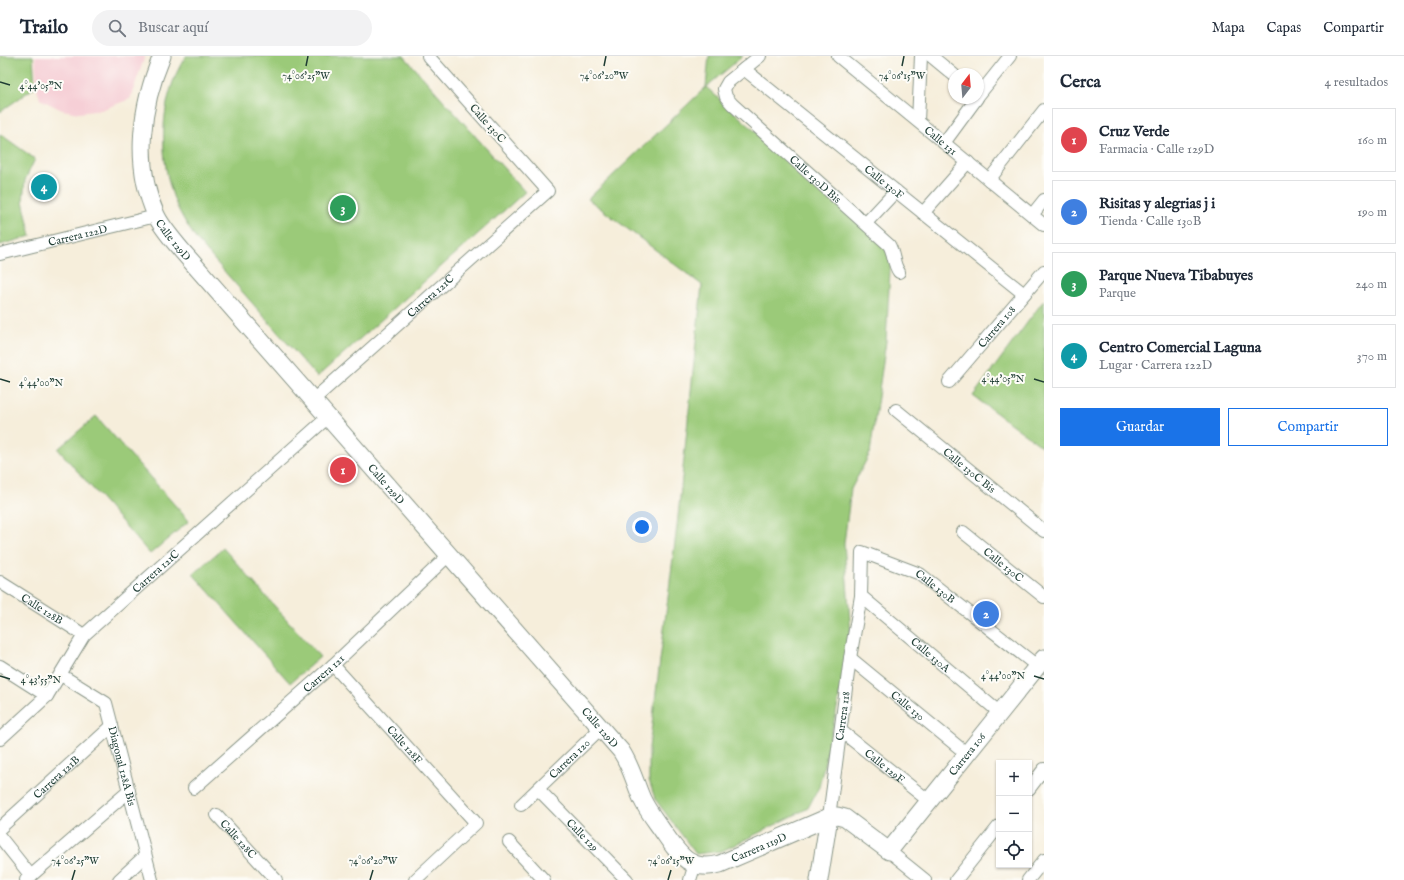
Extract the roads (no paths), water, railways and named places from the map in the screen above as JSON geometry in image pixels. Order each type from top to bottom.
[{"type":"street","name":"Calle 129D","points":[[162,56],[152,78],[145,106],[142,147],[146,179],[156,216],[183,252],[450,554],[625,756],[649,813],[678,854],[693,872]]},
{"type":"street","name":"Calle 130C","points":[[428,56],[548,191]]},
{"type":"street","points":[[744,69],[760,56]]},
{"type":"street","name":"Calle 131","points":[[838,56],[1044,225]]},
{"type":"street","points":[[918,121],[922,56]]},
{"type":"street","points":[[931,56],[948,71]]},
{"type":"street","points":[[984,88],[1010,56]]},
{"type":"street","name":"Calle 130D Bis","points":[[744,69],[728,82],[724,89],[726,97],[889,245],[893,251],[896,268],[899,272]]},
{"type":"street","name":"Calle 130F","points":[[744,69],[1024,294]]},
{"type":"street","points":[[944,143],[972,104]]},
{"type":"street","points":[[989,180],[1044,110]]},
{"type":"street","points":[[923,213],[968,162]]},
{"type":"street","name":"Carrera 121C","points":[[313,400],[548,191]]},
{"type":"street","points":[[866,223],[896,191]]},
{"type":"street","points":[[1032,215],[1044,200]]},
{"type":"street","name":"Carrera 122D","points":[[0,254],[156,216]]},
{"type":"street","name":"Carrera 108","points":[[949,382],[1044,271]]},
{"type":"street","name":"Calle 130C Bis","points":[[896,410],[1044,531]]},
{"type":"street","name":"Carrera 121C","points":[[0,739],[47,696],[84,636],[328,417]]},
{"type":"street","name":"Calle 130C","points":[[963,532],[1044,597]]},
{"type":"street","name":"Carrera 118","points":[[820,880],[833,816],[841,731],[850,658],[860,596],[862,552]]},
{"type":"street","name":"Calle 130B","points":[[862,552],[920,574],[1041,662]]},
{"type":"street","name":"Carrera 121","points":[[194,788],[334,665],[450,554]]},
{"type":"street","name":"Calle 128B","points":[[0,582],[84,636]]},
{"type":"street","name":"Calle 130A","points":[[860,596],[1000,713]]},
{"type":"street","name":"Calle 130","points":[[850,658],[967,754]]},
{"type":"street","name":"Carrera 106","points":[[889,851],[1041,662]]},
{"type":"street","name":"Calle 128F","points":[[334,665],[476,823],[415,880]]},
{"type":"street","points":[[0,666],[47,696]]},
{"type":"street","name":"Diagonal 128A Bis","points":[[61,675],[106,703],[152,880]]},
{"type":"street","name":"Carrera 121B","points":[[0,828],[112,726]]},
{"type":"street","name":"Carrera 120","points":[[521,805],[601,728]]},
{"type":"street","name":"Calle 129F","points":[[841,731],[929,801]]},
{"type":"street","points":[[1032,785],[1044,769]]},
{"type":"street","name":"Calle 129","points":[[538,789],[627,880]]},
{"type":"street","points":[[0,838],[28,878],[129,791]]},
{"type":"street","name":"Calle 128C","points":[[217,815],[276,880]]},
{"type":"street","points":[[833,816],[845,818],[925,880]]},
{"type":"street","name":"Carrera 119D","points":[[693,872],[708,866],[720,864],[833,816]]},
{"type":"street","points":[[956,880],[996,830]]},
{"type":"street","points":[[509,842],[544,880]]},
{"type":"street","points":[[119,880],[145,856]]},
{"type":"street","points":[[1028,880],[1044,860]]},
{"type":"place","name":"Centro Comercial Laguna","points":[[44,187]]},
{"type":"place","name":"Parque Nueva Tibabuyes","points":[[343,208]]},
{"type":"place","name":"Cruz Verde","points":[[343,470]]},
{"type":"place","name":"Risitas y alegrias j i","points":[[986,614]]}]
